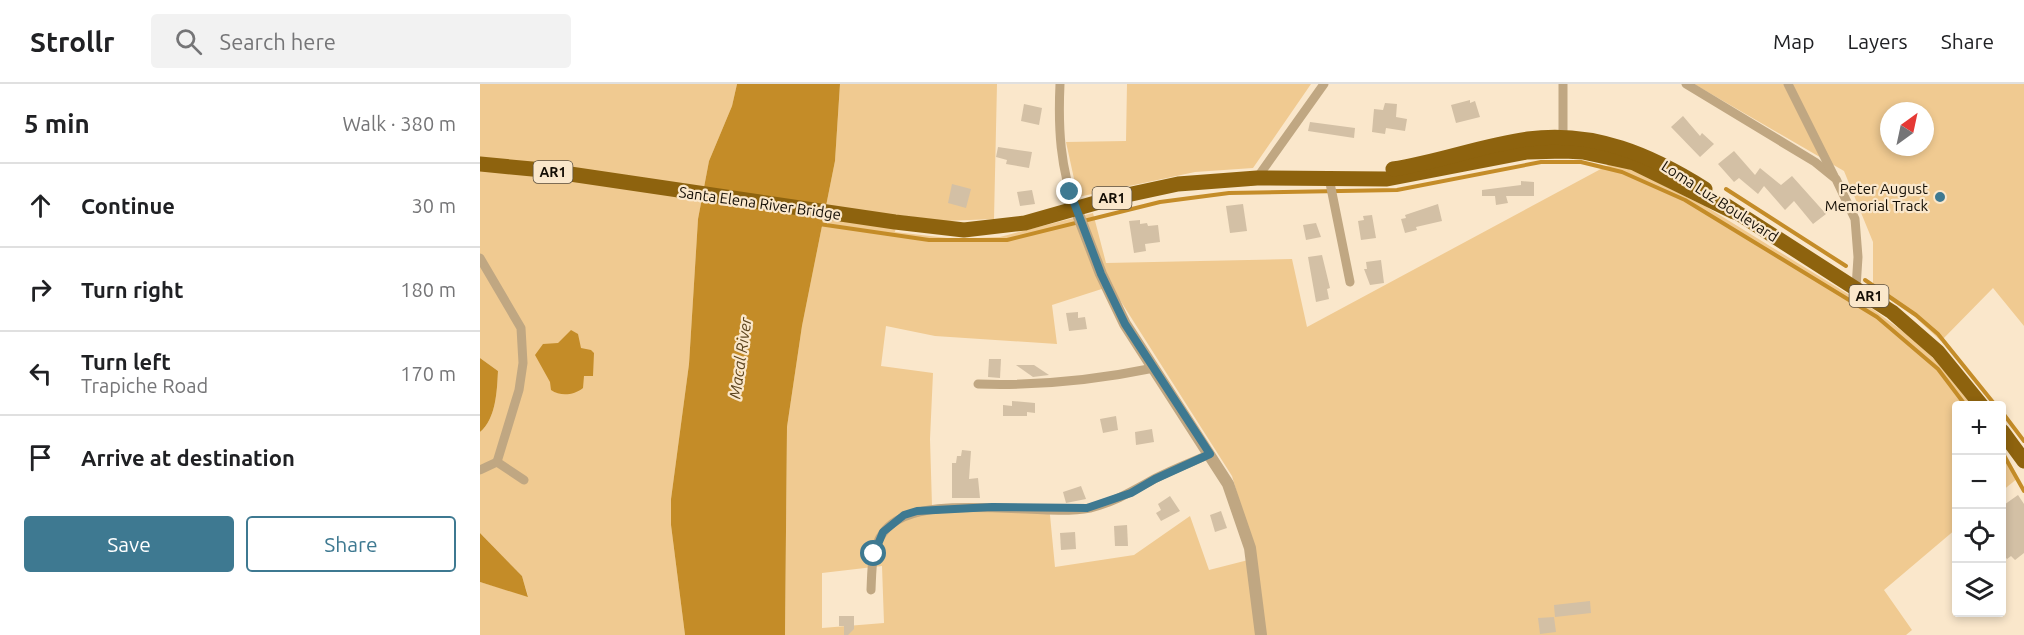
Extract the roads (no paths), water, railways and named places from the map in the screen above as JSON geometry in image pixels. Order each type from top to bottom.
[{"type":"highway","name":"Loma Luz Boulevard","points":[[1331,178],[1402,167],[1526,139],[1563,144],[1616,145],[1652,159],[1712,193],[1734,212],[1856,288],[1917,332],[1962,379],[1979,401]]},
{"type":"highway","name":"Santa Elena River Bridge","points":[[480,164],[543,170],[945,229],[984,230],[1076,209]]},
{"type":"highway","name":"AR1","points":[[1076,209],[1113,198],[1178,184],[1257,178],[1331,178]]},
{"type":"highway","points":[[2006,438],[2024,461]]},
{"type":"street","points":[[1060,84],[1062,159],[1076,209],[1112,298],[1228,484],[1250,548],[1261,635]]},
{"type":"street","points":[[1257,178],[1324,84]]},
{"type":"street","points":[[1563,84],[1563,144]]},
{"type":"street","points":[[1686,84],[1815,162],[1836,179]]},
{"type":"street","points":[[1788,84],[1855,219],[1858,257],[1856,288]]},
{"type":"street","points":[[1331,178],[1350,282]]},
{"type":"street","points":[[480,258],[521,328],[523,363],[519,390],[497,462],[480,470]]},
{"type":"street","points":[[978,384],[1023,386],[1154,368]]},
{"type":"street","points":[[871,590],[877,543],[892,522],[904,515],[917,511],[992,507],[1087,508],[1131,493],[1155,479],[1210,454]]},
{"type":"street","points":[[497,462],[524,480]]},
{"type":"water","name":"Macal River","points":[[737,84],[840,84],[835,161],[802,326],[787,427],[785,635],[685,635],[671,525],[671,499],[689,364],[698,219],[709,161],[732,106]]},
{"type":"water","points":[[571,330],[578,334],[581,348],[594,353],[593,376],[584,376],[583,388],[572,394],[563,394],[551,390],[550,382],[535,355],[543,344],[558,343]]},
{"type":"water","points":[[480,358],[498,371],[492,412],[480,432]]},
{"type":"water","points":[[480,533],[522,576],[528,597],[480,582]]},
{"type":"waterway","points":[[819,224],[929,240],[1007,240],[1160,202],[1229,193],[1397,190],[1541,162],[1581,162],[1622,172],[1685,200],[1877,317],[1938,369],[1962,401]]},
{"type":"waterway","points":[[1726,189],[1846,266]]},
{"type":"waterway","points":[[1865,280],[1916,315],[1938,334],[1992,401]]},
{"type":"waterway","points":[[2006,417],[2024,441]]},
{"type":"waterway","points":[[2004,455],[2024,491]]},
{"type":"place","name":"Peter August Memorial Track","points":[[1940,197]]}]
